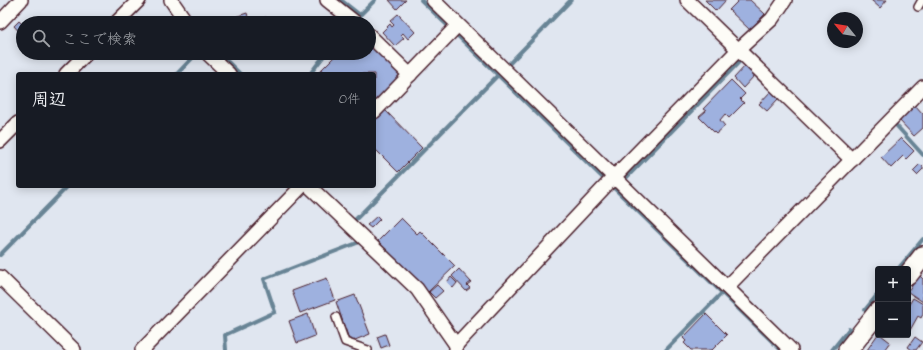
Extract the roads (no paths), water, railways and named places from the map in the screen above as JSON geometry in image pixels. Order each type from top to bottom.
[{"type":"main road","points":[[911,270],[923,256]]},
{"type":"main road","points":[[848,350],[875,316]]},
{"type":"street","points":[[0,22],[21,0]]},
{"type":"street","points":[[123,16],[139,0]]},
{"type":"street","points":[[171,0],[181,16]]},
{"type":"street","points":[[327,0],[347,16]]},
{"type":"street","points":[[433,0],[792,350]]},
{"type":"street","points":[[687,0],[852,160]]},
{"type":"street","points":[[311,188],[417,289],[456,347],[614,177],[738,50],[772,19],[785,0]]},
{"type":"street","points":[[376,110],[458,25]]},
{"type":"street","points":[[376,42],[410,75]]},
{"type":"street","points":[[68,72],[80,60]]},
{"type":"street","points":[[214,60],[227,72]]},
{"type":"street","points":[[728,286],[923,87]]},
{"type":"street","points":[[0,141],[16,125]]},
{"type":"street","points":[[142,350],[300,188]]},
{"type":"street","points":[[0,277],[74,350]]},
{"type":"lane","points":[[918,7],[922,0]]},
{"type":"lane","points":[[336,317],[345,342],[368,350]]},
{"type":"waterway","points":[[341,0],[360,15],[375,0]]},
{"type":"waterway","points":[[421,0],[448,26]]},
{"type":"waterway","points":[[507,66],[571,0]]},
{"type":"waterway","points":[[457,35],[605,180]]},
{"type":"waterway","points":[[179,72],[190,60]]},
{"type":"waterway","points":[[226,60],[238,72]]},
{"type":"waterway","points":[[312,72],[321,60]]},
{"type":"waterway","points":[[626,178],[740,61]]},
{"type":"waterway","points":[[355,220],[500,73]]},
{"type":"waterway","points":[[895,124],[923,155]]},
{"type":"waterway","points":[[0,255],[66,188]]},
{"type":"waterway","points":[[614,188],[781,350]]},
{"type":"waterway","points":[[900,266],[923,239]]},
{"type":"waterway","points":[[226,350],[225,335],[275,312],[264,279],[357,243]]},
{"type":"waterway","points":[[666,350],[722,293]]},
{"type":"waterway","points":[[865,310],[875,298]]},
{"type":"waterway","points":[[832,350],[849,329]]}]
